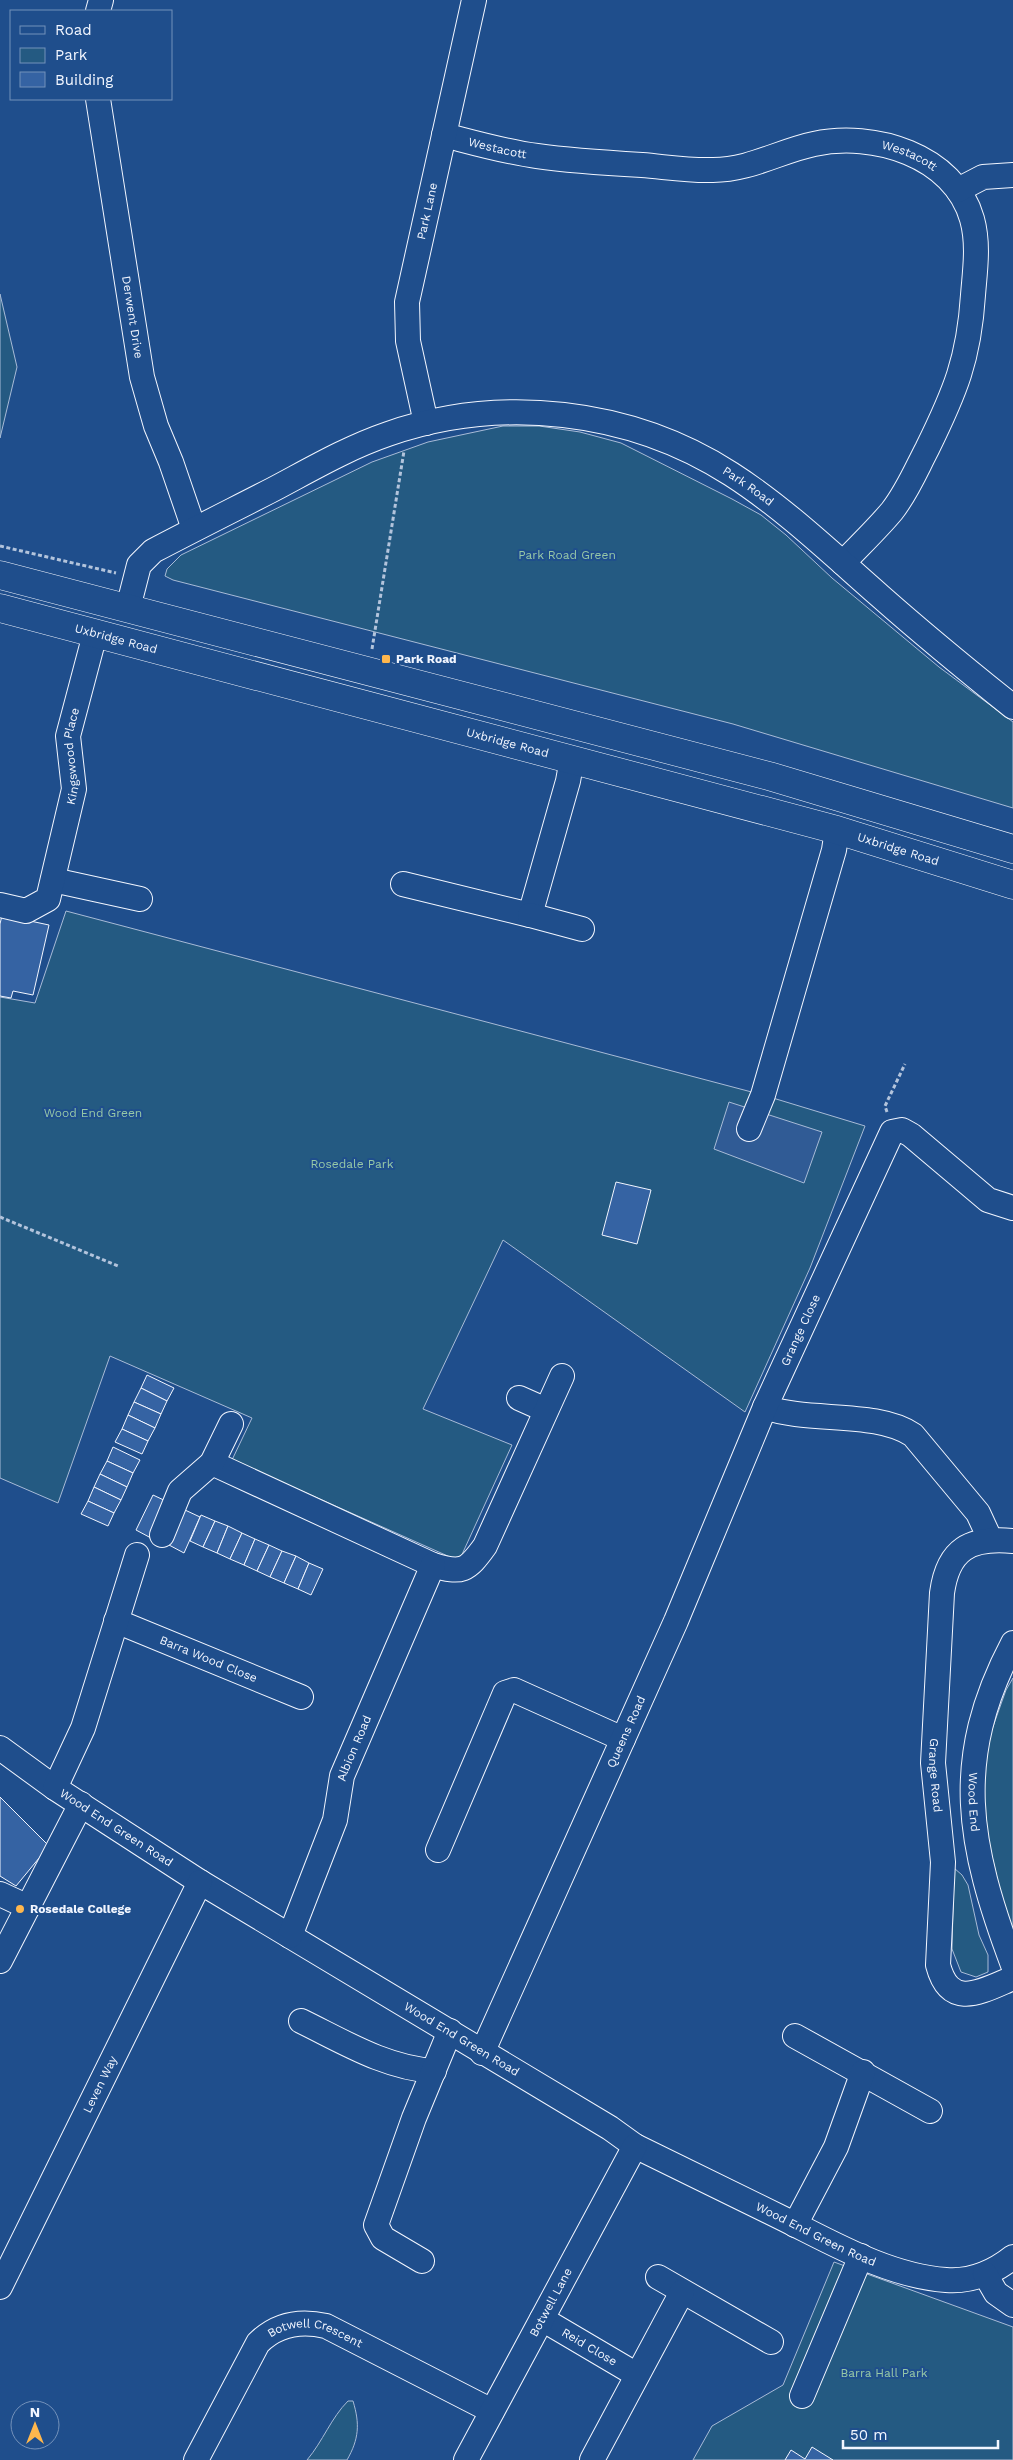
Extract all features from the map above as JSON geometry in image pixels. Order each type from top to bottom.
[{"type":"main road","points":[[0,575],[769,776],[1013,849]]},
{"type":"main road","name":"Uxbridge Road","points":[[0,608],[837,830],[1013,885]]},
{"type":"street","name":"Park Lane","points":[[417,425],[408,340],[407,302],[474,0]]},
{"type":"street","name":"Derwent Drive","points":[[98,100],[142,377],[156,426],[171,462],[194,529]]},
{"type":"street","name":"Westacott","points":[[444,135],[536,156],[715,170],[752,165],[816,143],[866,142],[884,144],[914,156],[936,169],[958,190],[972,217],[976,245],[970,331],[961,372],[953,395],[903,496],[891,512],[843,563]]},
{"type":"street","points":[[958,190],[983,177],[1013,175]]},
{"type":"street","name":"Park Road","points":[[128,608],[135,576],[145,557],[194,529],[331,458],[417,425],[481,414],[535,412],[590,419],[631,429],[693,453],[730,473],[772,504],[843,563],[937,646],[1013,706]]},
{"type":"street","name":"Kingswood Place","points":[[0,905],[26,911],[48,899],[74,789],[68,736],[95,634]]},
{"type":"street","points":[[530,915],[568,781],[572,759]]},
{"type":"street","points":[[749,1130],[763,1095],[834,850],[837,830]]},
{"type":"street","points":[[53,880],[140,899]]},
{"type":"street","points":[[403,884],[582,929]]},
{"type":"street","points":[[892,1132],[902,1130],[911,1135],[988,1200],[1013,1208]]},
{"type":"street","name":"Grange Close","points":[[765,1408],[892,1132]]},
{"type":"street","points":[[212,1463],[433,1565],[453,1571],[472,1563],[484,1546],[562,1376]]},
{"type":"street","points":[[519,1398],[546,1410]]},
{"type":"street","points":[[765,1408],[789,1413],[884,1423],[905,1430],[912,1435],[1002,1540]]},
{"type":"street","name":"Queens Road","points":[[482,2052],[676,1621],[765,1408]]},
{"type":"street","points":[[162,1536],[180,1491],[212,1463],[231,1424]]},
{"type":"street","name":"Grange Road","points":[[1002,1540],[965,1547],[954,1556],[947,1567],[943,1586],[933,1763],[943,1862],[938,1964],[944,1981],[950,1989],[965,1994],[984,1991],[1013,1978]]},
{"type":"street","points":[[55,1788],[83,1728],[137,1555]]},
{"type":"street","name":"Albion Road","points":[[290,1936],[335,1820],[342,1776],[433,1565]]},
{"type":"street","name":"Barra Wood Close","points":[[116,1621],[301,1696]]},
{"type":"street","name":"Wood End","points":[[1013,1643],[991,1686],[975,1746],[972,1779],[973,1813],[979,1858],[996,1920],[1013,1964]]},
{"type":"street","points":[[438,1850],[505,1693],[514,1690],[623,1739]]},
{"type":"street","name":"Wood End Green Road","points":[[0,1748],[55,1788],[200,1882],[610,2128],[635,2146],[861,2256],[908,2274],[948,2280],[986,2274]]},
{"type":"street","points":[[0,1961],[81,1804]]},
{"type":"street","name":"Leven Way","points":[[0,2288],[200,1882]]},
{"type":"street","points":[[0,1894],[28,1907]]},
{"type":"street","points":[[301,2022],[381,2059],[411,2069],[434,2071]]},
{"type":"street","points":[[422,2261],[383,2238],[376,2225],[414,2118],[450,2031]]},
{"type":"street","points":[[795,2036],[864,2072],[930,2111]]},
{"type":"street","points":[[796,2225],[836,2147],[864,2072]]},
{"type":"street","name":"Botwell Lane","points":[[466,2460],[635,2146]]},
{"type":"street","points":[[802,2396],[861,2256]]},
{"type":"street","points":[[1013,2257],[986,2274],[996,2293],[1013,2305]]},
{"type":"street","points":[[658,2277],[771,2342]]},
{"type":"street","points":[[592,2460],[682,2292]]},
{"type":"street","name":"Reid Close","points":[[542,2319],[637,2375]]},
{"type":"street","name":"Botwell Crescent","points":[[196,2460],[258,2343],[266,2335],[284,2325],[304,2323],[326,2326],[492,2410]]},
{"type":"path","points":[[372,649],[417,425]]},
{"type":"path","points":[[0,546],[109,573]]},
{"type":"path","points":[[892,1132],[885,1106],[905,1064]]},
{"type":"path","points":[[0,1217],[118,1266]]},
{"type":"green space","points":[[0,294],[17,367],[0,438]]},
{"type":"green space","name":"Park Road Green","points":[[503,426],[539,426],[580,432],[621,443],[761,515],[786,535],[832,578],[939,667],[1013,722],[1013,808],[733,724],[173,580],[165,576],[167,569],[181,555],[372,462],[428,442]]},
{"type":"green space","name":"Rosedale Park","points":[[66,911],[763,1095],[865,1126],[810,1268],[745,1412],[503,1240],[423,1409],[512,1445],[459,1561],[232,1460],[252,1418],[110,1356],[58,1503],[0,1478],[0,997],[35,1003]]},
{"type":"green space","points":[[1013,1678],[1013,1932],[1004,1908],[983,1818],[985,1749],[1006,1690]]},
{"type":"green space","points":[[954,1868],[962,1875],[968,1885],[979,1935],[988,1955],[988,1972],[976,1977],[961,1972],[952,1949]]},
{"type":"green space","name":"Barra Hall Park","points":[[834,2262],[1013,2327],[1013,2460],[693,2460],[712,2426],[783,2385]]},
{"type":"green space","points":[[348,2401],[353,2401],[357,2417],[357,2431],[354,2445],[347,2460],[307,2460],[337,2415]]},
{"type":"shaded area","points":[[729,1102],[822,1132],[804,1183],[714,1149]]},
{"type":"building","points":[[2,915],[49,925],[33,995],[13,991],[11,998],[0,996],[0,924]]},
{"type":"building","points":[[616,1182],[651,1190],[637,1244],[602,1235]]},
{"type":"building","points":[[147,1375],[174,1388],[167,1401],[141,1388]]},
{"type":"building","points":[[141,1388],[167,1401],[161,1414],[134,1402]]},
{"type":"building","points":[[134,1402],[161,1414],[155,1428],[128,1415]]},
{"type":"building","points":[[128,1415],[155,1428],[148,1441],[122,1429]]},
{"type":"building","points":[[122,1429],[148,1441],[142,1454],[115,1442]]},
{"type":"building","points":[[113,1447],[140,1460],[133,1473],[107,1461]]},
{"type":"building","points":[[107,1461],[133,1473],[127,1487],[100,1474]]},
{"type":"building","points":[[100,1474],[127,1487],[121,1500],[94,1487]]},
{"type":"building","points":[[94,1487],[121,1500],[114,1513],[88,1501]]},
{"type":"building","points":[[153,1495],[168,1502],[151,1538],[136,1530]]},
{"type":"building","points":[[88,1501],[114,1513],[108,1526],[81,1514]]},
{"type":"building","points":[[185,1510],[200,1517],[184,1553],[169,1545]]},
{"type":"building","points":[[201,1515],[215,1521],[203,1547],[190,1541]]},
{"type":"building","points":[[215,1521],[228,1526],[217,1553],[203,1547]]},
{"type":"building","points":[[228,1526],[242,1533],[230,1559],[217,1553]]},
{"type":"building","points":[[242,1533],[255,1539],[244,1565],[230,1559]]},
{"type":"building","points":[[255,1539],[269,1545],[257,1571],[244,1565]]},
{"type":"building","points":[[269,1545],[282,1551],[270,1577],[257,1571]]},
{"type":"building","points":[[282,1551],[296,1556],[284,1583],[270,1577]]},
{"type":"building","points":[[296,1556],[309,1563],[298,1589],[284,1583]]},
{"type":"building","points":[[309,1563],[323,1569],[311,1595],[298,1589]]},
{"type":"building","points":[[0,1797],[49,1846],[16,1886],[0,1876]]},
{"type":"building","points":[[812,2447],[833,2460],[785,2460],[791,2450],[805,2459]]},
{"type":"place","name":"Park Road","points":[[386,659]]},
{"type":"place","name":"Rosedale College","points":[[20,1909]]},
{"type":"park label","name":"Wood End Green","points":[[93,1113]]}]
